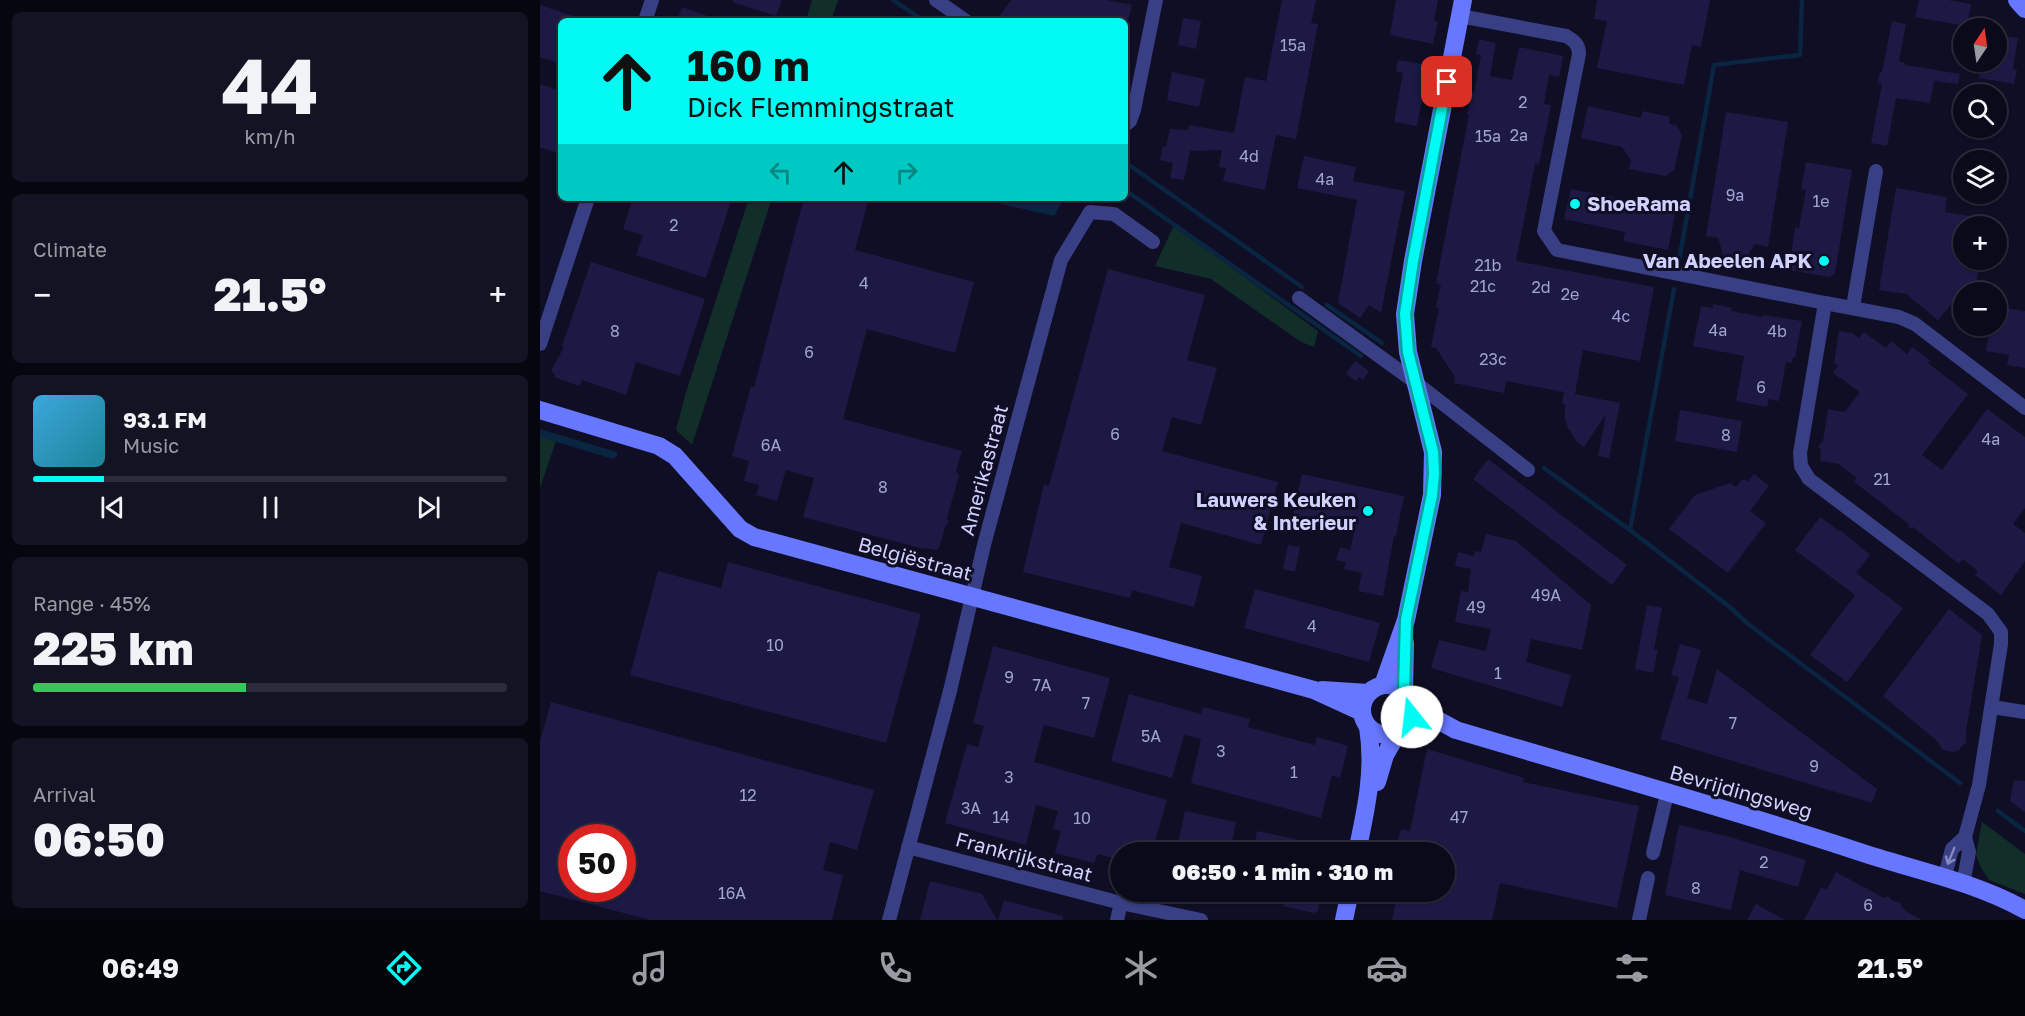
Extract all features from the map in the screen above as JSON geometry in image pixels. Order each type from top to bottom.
[{"type":"main road","points":[[2017,0],[2025,9]]},
{"type":"main road","points":[[1404,691],[1406,620],[1432,495],[1434,474],[1433,452],[1408,352],[1405,314],[1407,292],[1461,8]]},
{"type":"main road","name":"Belgiëstraat","points":[[540,410],[659,446],[675,456],[740,529],[770,543],[1314,690],[1365,719]]},
{"type":"main road","points":[[1360,842],[1369,795],[1368,780],[1372,752],[1362,704],[1376,689],[1406,620]]},
{"type":"main road","points":[[1369,795],[1377,782],[1385,755],[1406,723],[1409,696],[1392,685],[1376,689]]},
{"type":"main road","name":"Belgiëstraat","points":[[1314,690],[1376,689]]},
{"type":"main road","points":[[1365,719],[1382,735],[1406,723]]},
{"type":"main road","name":"Bevrijdingsweg","points":[[1406,723],[1456,730],[1828,841],[2021,905]]},
{"type":"main road","points":[[1344,920],[1348,902]]},
{"type":"street","points":[[646,18],[652,0]]},
{"type":"street","points":[[936,0],[962,18]]},
{"type":"street","points":[[1128,123],[1134,110],[1156,0]]},
{"type":"street","points":[[1461,8],[1566,36],[1579,47],[1544,231],[1557,250],[1899,317],[1915,324],[2025,408]]},
{"type":"street","points":[[1853,307],[1876,171]]},
{"type":"street","points":[[540,344],[587,201]]},
{"type":"street","name":"Amerikastraat","points":[[889,920],[1061,260],[1090,212],[1114,214],[1153,242]]},
{"type":"street","points":[[1299,298],[1415,382],[1528,470]]},
{"type":"street","points":[[1825,303],[1800,453],[1801,466],[1809,479],[1988,614],[2001,632],[1992,707],[1977,795],[1965,837],[1969,852],[1963,884]]},
{"type":"street","points":[[1992,707],[2025,712]]},
{"type":"street","points":[[1653,853],[1667,794]]},
{"type":"street","points":[[1944,879],[1952,849],[1965,837]]},
{"type":"street","name":"Frankrijkstraat","points":[[908,847],[1121,903],[1201,920]]},
{"type":"street","points":[[1639,920],[1648,878]]},
{"type":"street","points":[[1117,920],[1121,903]]},
{"type":"green space","points":[[812,0],[838,0],[832,18],[807,18]]},
{"type":"green space","points":[[748,201],[771,201],[692,445],[676,430],[686,392]]},
{"type":"green space","points":[[1174,225],[1318,331],[1314,347],[1301,342],[1211,279],[1155,266]]},
{"type":"green space","points":[[540,436],[556,441],[540,488]]},
{"type":"green space","points":[[1982,822],[2025,854],[2025,894],[1989,880],[1981,868],[1976,855]]},
{"type":"water","points":[[988,201],[1062,201],[1054,216]]},
{"type":"water","points":[[540,429],[617,452],[617,456],[613,459],[540,437]]},
{"type":"building","points":[[733,0],[782,0],[776,16],[732,2]]},
{"type":"building","points":[[1011,0],[1107,0],[1132,5],[1128,21],[1128,18],[998,18]]},
{"type":"building","points":[[1282,0],[1316,0],[1311,23],[1318,24],[1296,139],[1276,135],[1265,190],[1223,181],[1226,168],[1219,167],[1222,150],[1190,151],[1184,180],[1170,178],[1173,163],[1160,160],[1170,129],[1188,130],[1189,125],[1234,133],[1245,77],[1266,81]]},
{"type":"building","points":[[1396,0],[1438,0],[1434,21],[1438,22],[1433,44],[1390,35]]},
{"type":"building","points":[[1597,0],[1710,0],[1701,47],[1692,45],[1684,85],[1597,68],[1607,21],[1594,19]]},
{"type":"building","points":[[1919,0],[1948,0],[1971,4],[1968,18],[1953,18],[1953,24],[1915,17]]},
{"type":"building","points":[[540,5],[579,18],[558,18],[558,63],[540,57]]},
{"type":"building","points":[[682,7],[713,18],[678,18]]},
{"type":"building","points":[[1183,18],[1201,21],[1196,49],[1178,45]]},
{"type":"building","points":[[1892,21],[1906,24],[1899,61],[1905,65],[1960,74],[1958,84],[1934,81],[1930,103],[1896,98],[1887,146],[1871,143],[1882,84],[1878,83],[1880,72],[1882,72]]},
{"type":"building","points":[[2007,36],[2018,38],[2013,69],[2017,70],[2014,84],[1979,78],[1980,72],[2007,72]]},
{"type":"building","points":[[1479,39],[1496,43],[1490,76],[1512,80],[1519,47],[1563,56],[1559,77],[1549,75],[1544,104],[1551,105],[1539,165],[1535,164],[1516,261],[1654,287],[1640,361],[1583,350],[1575,394],[1620,403],[1609,458],[1598,456],[1606,414],[1584,447],[1577,442],[1565,420],[1565,404],[1562,403],[1564,392],[1506,381],[1504,393],[1454,383],[1455,377],[1436,348],[1431,347],[1441,284],[1436,283],[1469,115],[1467,115],[1481,55],[1476,54]]},
{"type":"building","points":[[1398,60],[1429,65],[1417,126],[1394,122],[1403,73],[1396,71]]},
{"type":"building","points":[[1172,72],[1205,79],[1199,107],[1167,100]]},
{"type":"building","points":[[540,84],[558,90],[558,153],[540,147]]},
{"type":"building","points":[[1588,106],[1641,118],[1643,111],[1670,117],[1669,124],[1676,125],[1682,135],[1674,170],[1665,176],[1629,169],[1631,160],[1622,147],[1581,138]]},
{"type":"building","points":[[1726,112],[1788,122],[1768,247],[1755,244],[1744,262],[1734,258],[1724,258],[1718,238],[1706,236]]},
{"type":"building","points":[[1304,156],[1356,167],[1353,181],[1405,191],[1381,313],[1369,305],[1360,318],[1338,303],[1357,200],[1297,188]]},
{"type":"building","points":[[1806,162],[1852,170],[1835,273],[1830,277],[1789,270],[1795,227],[1799,228],[1806,190],[1801,189]]},
{"type":"building","points":[[1896,188],[1947,197],[1945,212],[1970,216],[1953,216],[1953,270],[1978,270],[1977,282],[1953,282],[1953,302],[1938,320],[1906,294],[1879,290]]},
{"type":"building","points":[[1571,189],[1676,209],[1668,250],[1623,241],[1625,232],[1564,219]]},
{"type":"building","points":[[632,201],[731,201],[706,278],[636,255],[643,235],[623,229]]},
{"type":"building","points":[[803,201],[868,201],[855,250],[974,282],[955,353],[867,329],[843,419],[962,451],[956,471],[959,476],[947,518],[949,521],[939,548],[924,549],[803,517],[814,478],[786,470],[777,501],[756,495],[759,485],[744,481],[749,461],[732,456],[751,386],[754,387]]},
{"type":"building","points":[[591,262],[705,299],[680,376],[636,362],[626,395],[582,380],[579,386],[554,377],[555,374],[551,371],[564,347],[562,346]]},
{"type":"building","points":[[1108,269],[1205,295],[1187,360],[1217,368],[1201,425],[1172,417],[1162,451],[1278,482],[1261,545],[1181,523],[1169,567],[1202,576],[1194,607],[1132,590],[1130,598],[1023,572],[1044,484],[1049,486]]},
{"type":"building","points":[[1713,304],[1732,308],[1731,311],[1802,321],[1795,358],[1793,357],[1792,363],[1786,362],[1779,401],[1769,399],[1767,407],[1736,401],[1744,356],[1693,346],[1701,306],[1713,308]]},
{"type":"building","points":[[2007,309],[2025,311],[2025,368],[2007,365],[2009,355],[1986,351],[1988,336],[2007,336]]},
{"type":"building","points":[[1839,331],[1852,333],[1859,338],[1864,332],[1886,348],[1891,341],[1907,354],[1912,347],[1930,360],[1928,363],[1968,394],[1922,455],[1942,470],[1987,409],[2025,437],[2025,508],[2013,524],[2025,533],[2025,561],[2001,595],[1975,575],[1978,571],[1963,559],[1959,564],[1913,527],[1909,529],[1909,524],[1854,482],[1857,478],[1839,464],[1820,461],[1821,450],[1818,447],[1823,441],[1828,409],[1845,412],[1860,392],[1833,373],[1838,366],[1834,363]]},
{"type":"building","points":[[1355,361],[1369,371],[1363,380],[1359,377],[1356,381],[1346,374]]},
{"type":"building","points":[[1680,410],[1742,421],[1737,452],[1675,441]]},
{"type":"building","points":[[1488,459],[1627,565],[1612,585],[1473,479]]},
{"type":"building","points":[[1302,474],[1404,496],[1383,596],[1358,591],[1362,573],[1344,569],[1346,562],[1336,560],[1340,547],[1350,550],[1355,528],[1293,515]]},
{"type":"building","points":[[1754,474],[1769,486],[1750,511],[1766,523],[1728,573],[1669,529],[1695,495],[1730,483],[1736,487],[1743,479],[1748,482]]},
{"type":"building","points":[[1820,517],[1870,555],[1856,573],[1903,608],[1847,682],[1810,655],[1855,595],[1795,550]]},
{"type":"building","points":[[1486,534],[1516,541],[1591,605],[1582,650],[1531,639],[1526,662],[1571,675],[1562,707],[1431,668],[1439,640],[1486,651],[1491,629],[1455,622],[1461,591],[1468,592],[1471,569],[1455,566],[1458,552],[1474,556],[1475,551],[1481,552]]},
{"type":"building","points":[[1288,545],[1300,547],[1295,572],[1283,569]]},
{"type":"building","points":[[728,562],[921,614],[886,743],[630,675],[658,571],[721,588]]},
{"type":"building","points":[[1255,589],[1380,623],[1369,662],[1244,628]]},
{"type":"building","points":[[1647,605],[1662,608],[1654,649],[1658,650],[1653,673],[1635,669]]},
{"type":"building","points":[[1949,609],[1982,635],[1966,742],[1954,752],[1943,750],[1936,740],[1883,696]]},
{"type":"building","points":[[1680,644],[1701,650],[1687,698],[1707,704],[1717,669],[1877,789],[1872,803],[1660,739],[1679,677],[1671,675]]},
{"type":"building","points":[[993,646],[1110,678],[1094,738],[1044,725],[1034,762],[1167,800],[1155,842],[1110,842],[1110,857],[1098,854],[1094,863],[1055,853],[1061,831],[1053,829],[1058,811],[1036,805],[1026,845],[945,823],[967,744],[978,747],[984,726],[973,723]]},
{"type":"building","points":[[1129,694],[1201,714],[1203,707],[1250,719],[1248,727],[1315,745],[1317,737],[1348,746],[1340,778],[1332,775],[1321,818],[1191,783],[1201,739],[1184,735],[1172,778],[1111,761]]},
{"type":"building","points":[[551,702],[874,790],[857,850],[830,842],[823,870],[843,875],[832,920],[650,920],[582,902],[636,902],[636,824],[558,824],[558,896],[540,891],[540,741]]},
{"type":"building","points":[[1427,749],[1524,778],[1523,782],[1639,806],[1617,908],[1500,883],[1492,920],[1392,920],[1396,902],[1455,902],[1455,842],[1398,842],[1401,829],[1410,831]]},
{"type":"building","points":[[2014,780],[2025,781],[2025,812],[2010,801]]},
{"type":"building","points":[[1185,811],[1236,822],[1232,842],[1178,842]]},
{"type":"building","points":[[1679,825],[1730,837],[1806,860],[1798,887],[1740,870],[1731,910],[1665,895]]},
{"type":"building","points":[[1257,831],[1310,842],[1255,842]]},
{"type":"building","points":[[1836,872],[1884,898],[1888,896],[1891,900],[1900,903],[1904,910],[1922,920],[1804,920],[1821,888],[1827,889]]},
{"type":"building","points":[[930,881],[982,894],[997,920],[920,920]]},
{"type":"building","points":[[1004,900],[1063,916],[1063,920],[998,920]]},
{"type":"building","points":[[1284,902],[1320,902],[1318,911],[1314,913],[1283,906]]},
{"type":"building","points":[[1756,904],[1785,920],[1747,920]]},
{"type":"waterway","points":[[893,0],[920,18]]},
{"type":"waterway","points":[[1679,261],[1714,65],[1800,55],[1802,0]]},
{"type":"waterway","points":[[1128,164],[1302,287]]},
{"type":"waterway","points":[[1128,192],[1361,356]]},
{"type":"waterway","points":[[1630,530],[1674,289]]},
{"type":"waterway","points":[[1327,305],[1382,343]]},
{"type":"waterway","points":[[1544,468],[1630,530],[1731,608],[1748,624],[1960,783]]},
{"type":"waterway","points":[[1998,811],[2025,831]]},
{"type":"place","name":"ShoeRama","points":[[1575,204]]},
{"type":"place","name":"Van Abeelen APK","points":[[1824,261]]},
{"type":"place","name":"Lauwers Keuken & Interieur","points":[[1368,511]]},
{"type":"route","points":[[1412,717],[1412,703],[1404,691],[1406,620],[1432,495],[1434,474],[1433,452],[1408,352],[1405,314],[1407,292],[1447,82]]}]
